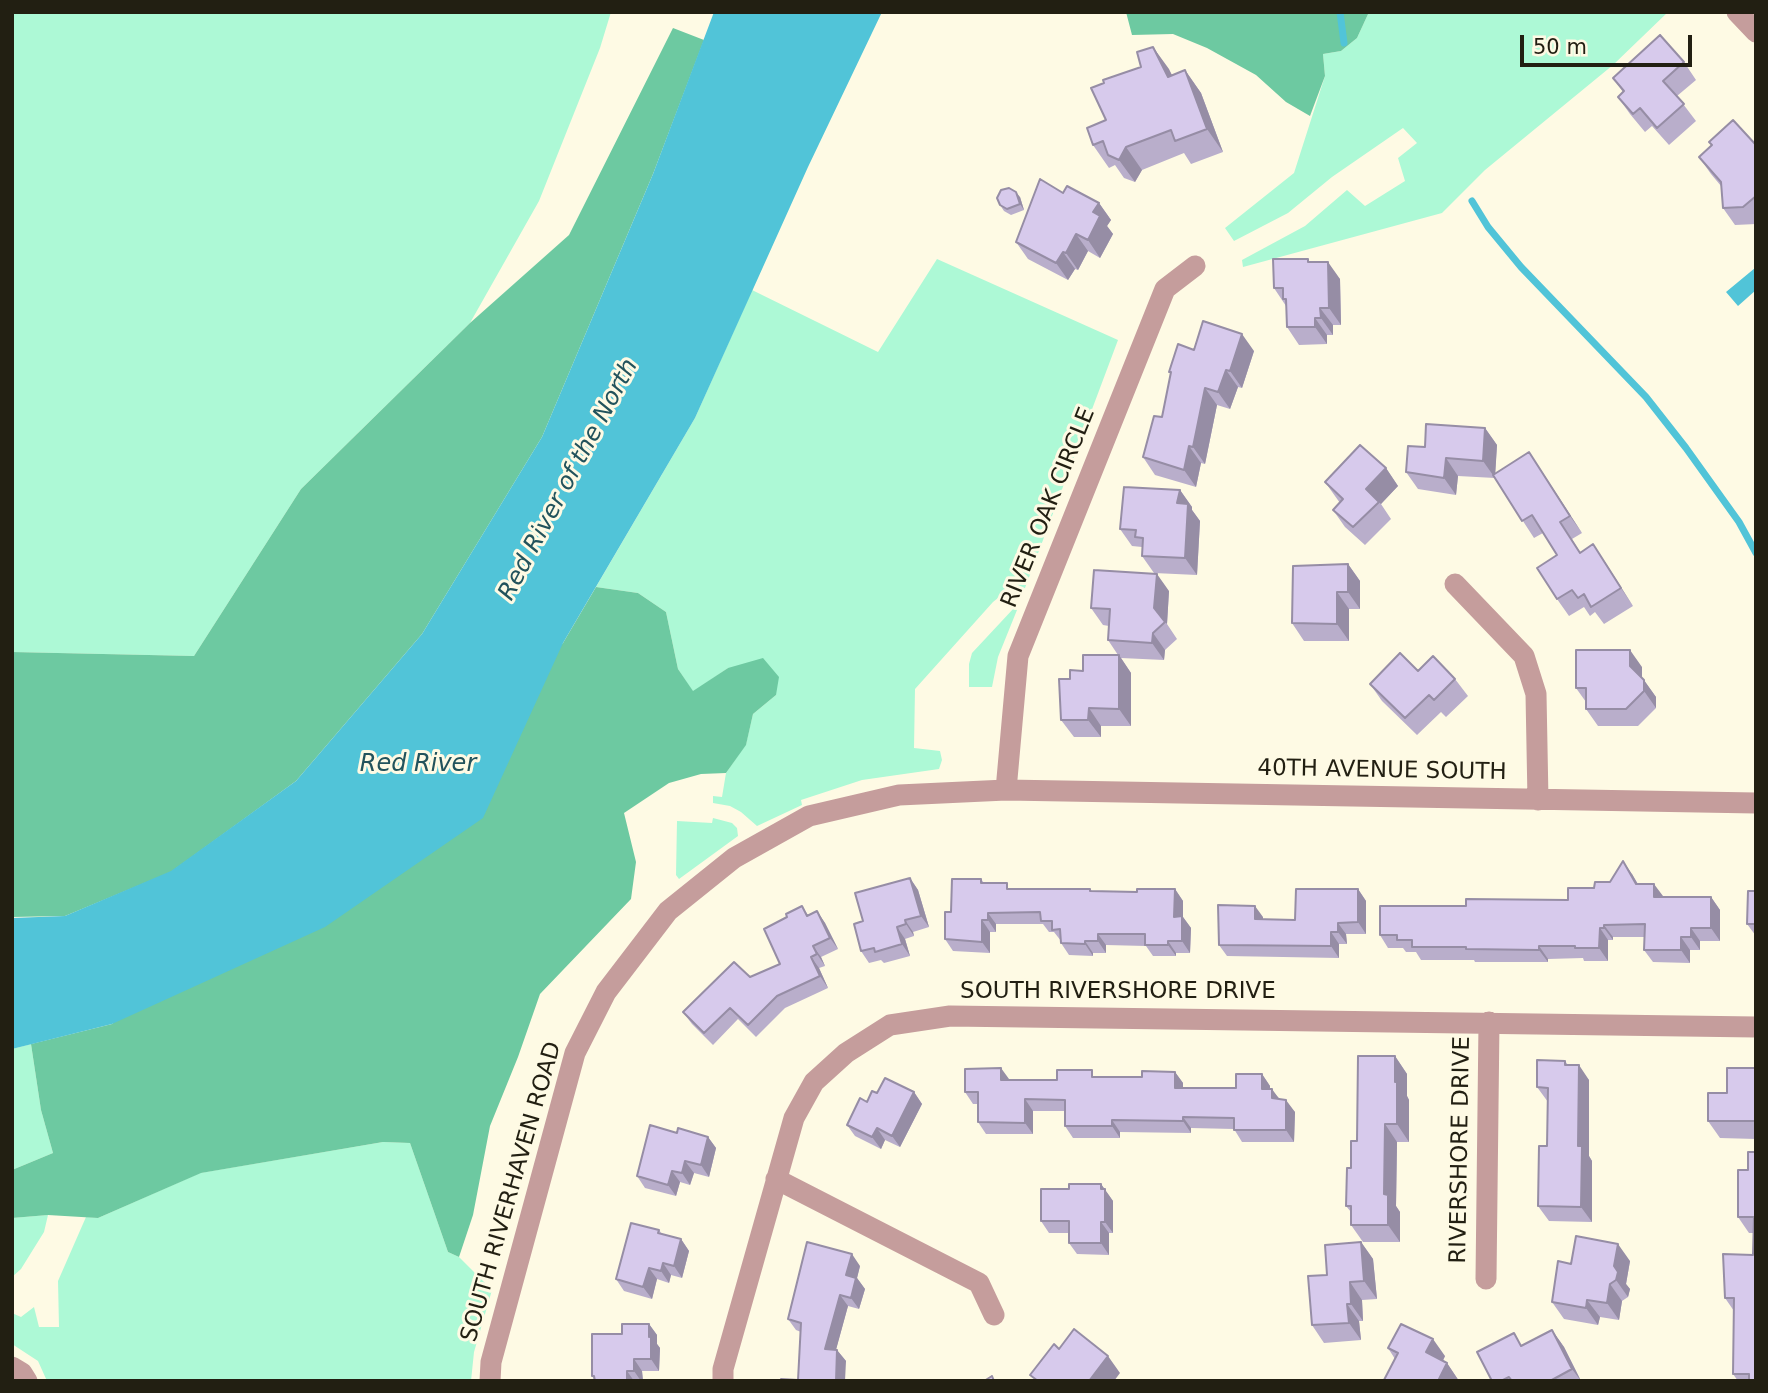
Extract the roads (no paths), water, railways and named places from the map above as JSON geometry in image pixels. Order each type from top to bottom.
[{"type":"street","points":[[1737,12],[1756,32]]},
{"type":"street","name":"RIVER OAK CIRCLE","points":[[1006,790],[1018,656],[1166,289],[1195,267]]},
{"type":"street","points":[[1455,584],[1524,656],[1536,694],[1538,800]]},
{"type":"street","name":"40TH AVENUE SOUTH","points":[[1006,790],[1756,803]]},
{"type":"street","name":"SOUTH RIVERHAVEN ROAD","points":[[490,1381],[491,1362],[575,1053],[606,992],[668,911],[733,858],[809,816],[899,795],[1006,790]]},
{"type":"street","name":"SOUTH RIVERSHORE DRIVE","points":[[723,1381],[723,1369],[794,1118],[814,1082],[846,1053],[890,1025],[950,1016],[1756,1027]]},
{"type":"street","name":"RIVERSHORE DRIVE","points":[[1486,1279],[1489,1022]]},
{"type":"street","points":[[776,1179],[979,1283],[994,1315]]},
{"type":"street","points":[[12,1367],[22,1373],[27,1381]]},
{"type":"water","name":"Red River","points":[[714,12],[882,12],[808,167],[695,418],[563,643],[483,818],[325,927],[112,1024],[12,1049],[12,918],[65,916],[171,871],[296,781],[422,634],[542,437],[653,174]]},
{"type":"water","points":[[1755,268],[1756,290],[1738,306],[1726,292]]},
{"type":"waterway","points":[[1340,12],[1344,43]]},
{"type":"waterway","points":[[1472,201],[1488,227],[1521,267],[1646,397],[1739,522],[1756,553]]},
{"type":"water label","name":"Red River of the North","points":[[569,480]]}]
